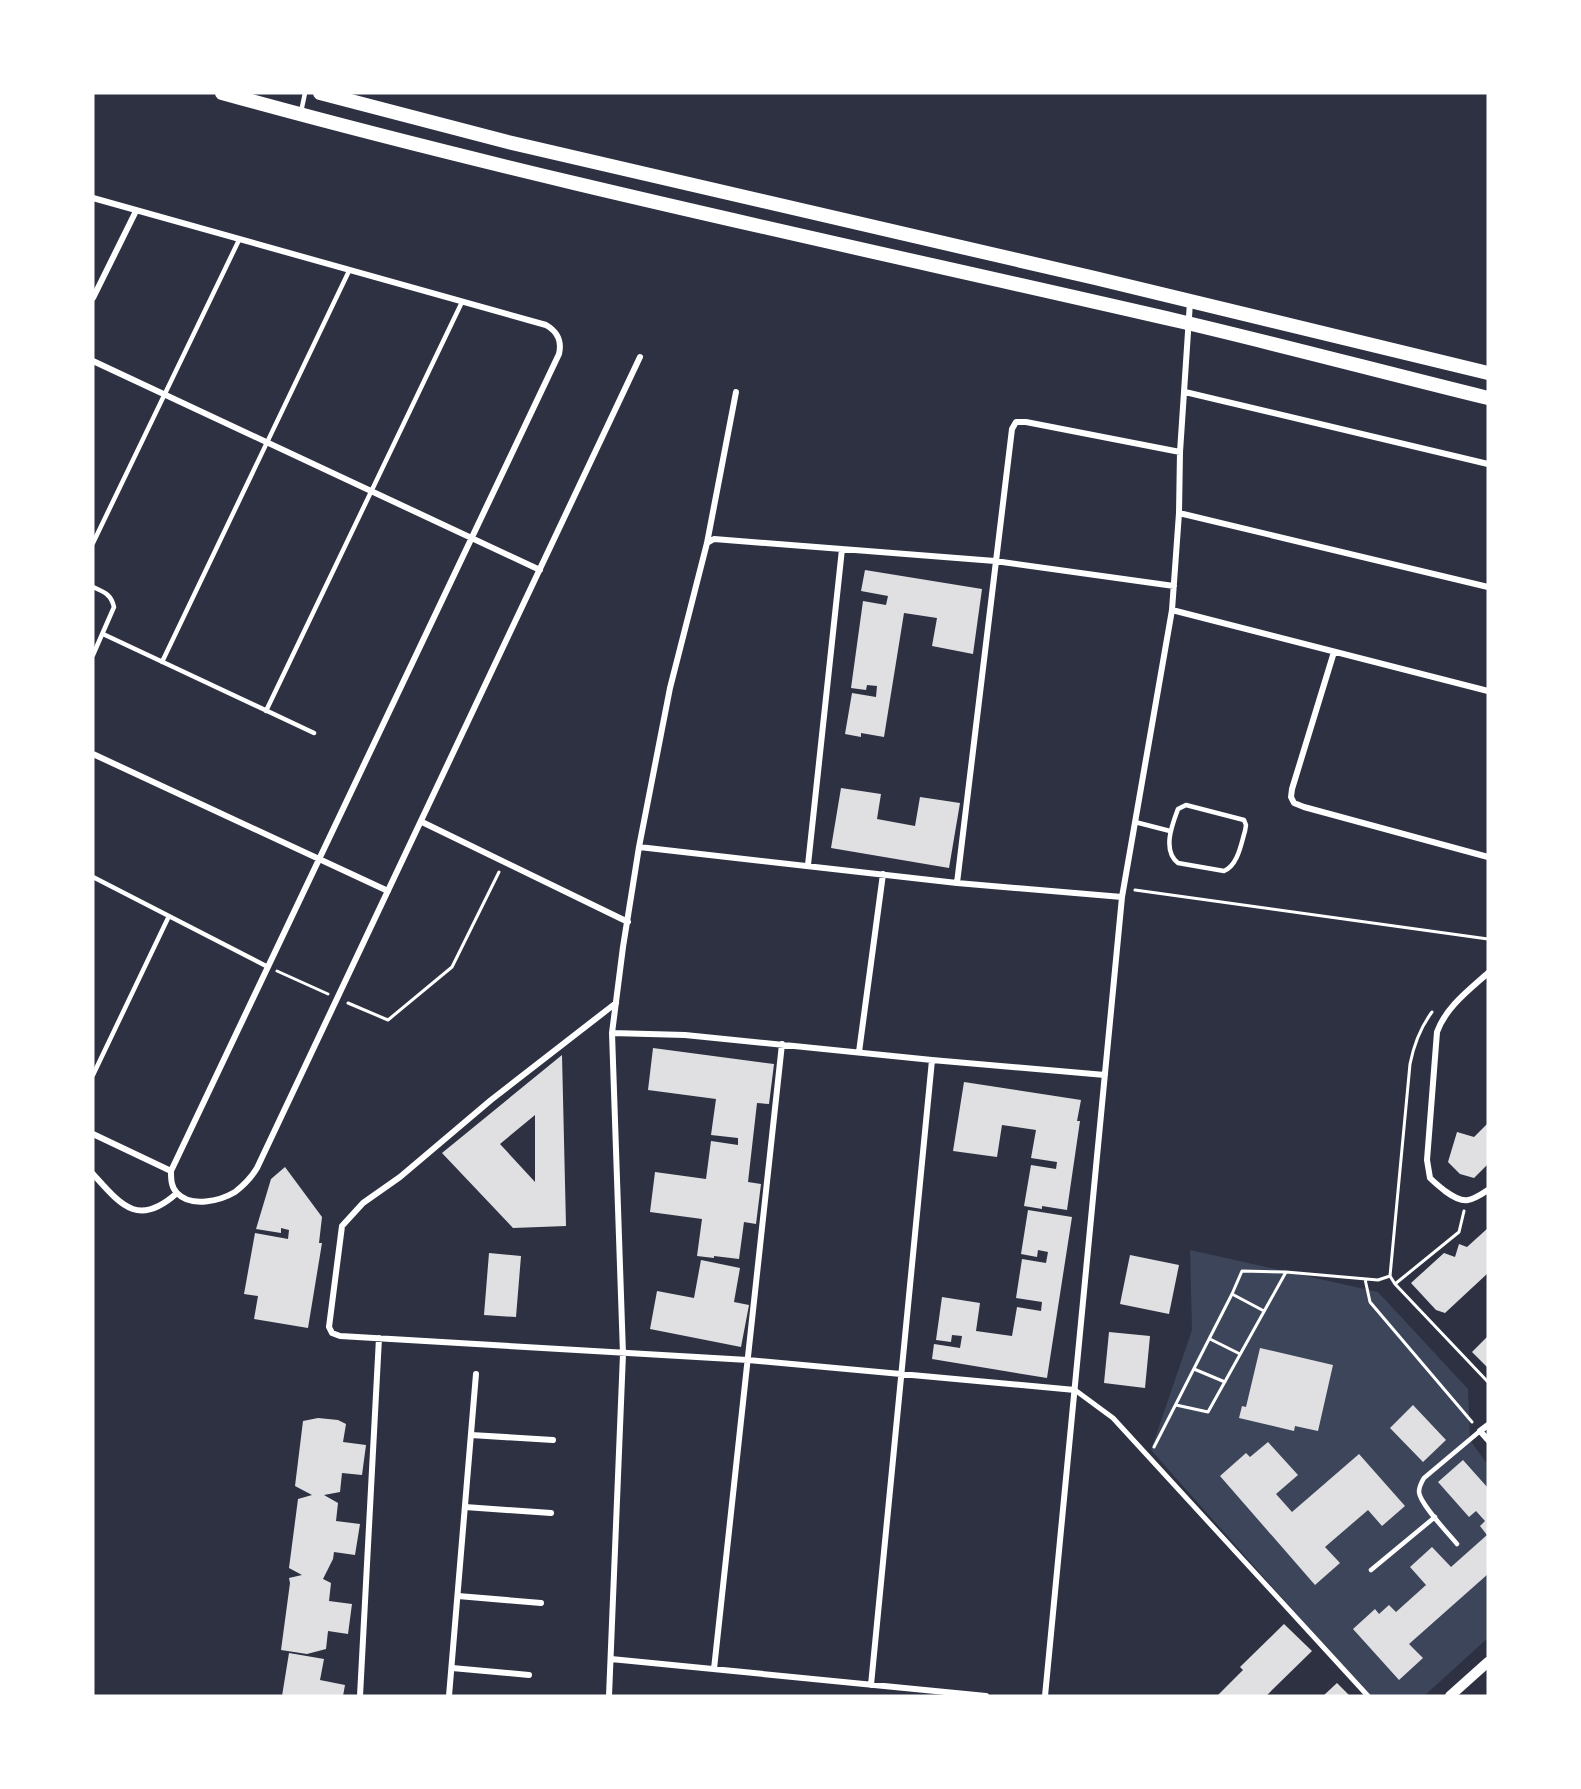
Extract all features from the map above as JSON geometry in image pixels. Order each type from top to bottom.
[{"type":"main road","points":[[222,93],[301,115],[663,204],[1187,323],[1488,398]]},
{"type":"main road","points":[[320,93],[519,144],[1488,373]]},
{"type":"street","points":[[93,198],[546,325],[557,334],[560,347],[171,1171],[171,1183],[177,1193],[186,1199],[215,1200],[232,1193],[250,1178],[262,1157],[640,357]]},
{"type":"street","points":[[93,298],[136,211]]},
{"type":"street","points":[[1045,1696],[1122,897],[1172,610],[1190,301]]},
{"type":"street","points":[[93,361],[540,570]]},
{"type":"street","points":[[609,1696],[623,1354],[612,1033],[639,847],[670,688],[707,543],[736,392]]},
{"type":"street","points":[[1185,392],[1488,464]]},
{"type":"street","points":[[957,883],[1012,429],[1016,422],[1026,422],[1180,452]]},
{"type":"street","points":[[1179,513],[1488,587]]},
{"type":"street","points":[[707,543],[714,539],[995,561],[1174,586]]},
{"type":"street","points":[[808,865],[842,549]]},
{"type":"street","points":[[1172,610],[1488,691]]},
{"type":"street","points":[[1334,652],[1292,789],[1291,797],[1294,803],[1488,857]]},
{"type":"street","points":[[93,754],[388,891]]},
{"type":"street","points":[[422,822],[628,922]]},
{"type":"street","points":[[639,847],[957,883],[1122,897]]},
{"type":"street","points":[[859,1052],[883,874]]},
{"type":"street","points":[[1488,973],[1459,999],[1440,1024],[1435,1042],[1427,1160],[1428,1173],[1434,1183],[1455,1198],[1468,1201],[1488,1190]]},
{"type":"street","points":[[616,1003],[491,1100],[400,1177],[363,1203],[342,1226],[329,1327],[332,1333],[340,1336],[748,1360],[901,1376],[1075,1390],[1113,1418],[1368,1696]]},
{"type":"street","points":[[612,1033],[685,1035],[1105,1075]]},
{"type":"street","points":[[714,1670],[782,1044]]},
{"type":"street","points":[[871,1685],[932,1060]]},
{"type":"street","points":[[93,1134],[171,1171]]},
{"type":"street","points":[[93,1174],[116,1200],[127,1208],[140,1211],[165,1204],[177,1193]]},
{"type":"street","points":[[360,1696],[379,1338]]},
{"type":"street","points":[[449,1696],[476,1374]]},
{"type":"street","points":[[1488,1425],[1480,1431],[1488,1440]]},
{"type":"street","points":[[471,1435],[553,1440]]},
{"type":"street","points":[[465,1507],[551,1513]]},
{"type":"street","points":[[458,1596],[541,1603]]},
{"type":"street","points":[[611,1659],[986,1696]]},
{"type":"street","points":[[1449,1696],[1488,1662]]},
{"type":"street","points":[[452,1668],[529,1675]]},
{"type":"lane","points":[[301,115],[305,93]]},
{"type":"lane","points":[[93,543],[239,240]]},
{"type":"lane","points":[[162,662],[350,271]]},
{"type":"lane","points":[[266,711],[462,302]]},
{"type":"lane","points":[[93,587],[109,595],[114,607],[93,655]]},
{"type":"lane","points":[[103,634],[314,733]]},
{"type":"lane","points":[[1186,805],[1242,818],[1246,825],[1234,864],[1224,871],[1178,863],[1171,854],[1170,831],[1178,809],[1186,805]]},
{"type":"lane","points":[[1135,822],[1170,831]]},
{"type":"lane","points":[[93,877],[268,967]]},
{"type":"lane","points":[[93,1075],[169,916]]},
{"type":"lane","points":[[1457,1544],[1420,1497],[1421,1482],[1480,1431]]},
{"type":"lane","points":[[1371,1570],[1435,1517]]},
{"type":"path","points":[[268,967],[388,1020],[452,967],[503,862]]},
{"type":"path","points":[[1124,889],[1488,939]]},
{"type":"path","points":[[1395,1284],[1459,1232],[1468,1201]]},
{"type":"path","points":[[1150,1457],[1242,1271],[1286,1272],[1378,1280],[1390,1276]]},
{"type":"path","points":[[1176,1405],[1208,1412],[1286,1272]]},
{"type":"path","points":[[1365,1279],[1370,1302],[1480,1431]]},
{"type":"path","points":[[1232,1294],[1264,1311]]},
{"type":"path","points":[[1209,1338],[1240,1354]]},
{"type":"path","points":[[1194,1369],[1225,1382]]},
{"type":"shaded area","points":[[1190,1250],[1378,1292],[1468,1389],[1470,1440],[1488,1465],[1488,1638],[1424,1696],[1369,1696],[1151,1450],[1192,1330]]},
{"type":"building","points":[[865,570],[982,589],[973,654],[932,646],[937,618],[904,613],[884,737],[861,733],[861,737],[845,734],[852,693],[876,697],[877,686],[867,685],[866,690],[851,688],[863,601],[886,605],[888,596],[861,591]]},
{"type":"building","points":[[841,788],[881,794],[877,819],[915,826],[920,797],[960,803],[949,868],[831,848]]},
{"type":"building","points":[[653,1048],[774,1064],[769,1104],[757,1103],[748,1182],[761,1184],[756,1224],[744,1222],[739,1259],[697,1256],[702,1219],[650,1212],[655,1172],[706,1179],[711,1141],[738,1145],[738,1138],[711,1135],[716,1099],[648,1090]]},
{"type":"building","points":[[562,1055],[566,1226],[513,1228],[442,1153]],"holes":[[[535,1115],[535,1182],[500,1144]]]},
{"type":"building","points":[[964,1082],[1081,1100],[1067,1210],[1024,1206],[1031,1165],[1056,1169],[1057,1162],[1031,1158],[1036,1130],[1002,1125],[997,1157],[953,1151]]},
{"type":"building","points":[[1488,1123],[1488,1164],[1474,1178],[1460,1174],[1448,1162],[1457,1132],[1474,1137]]},
{"type":"building","points":[[285,1167],[322,1217],[319,1243],[322,1243],[308,1328],[254,1319],[258,1296],[244,1294],[255,1233],[288,1239],[289,1230],[281,1228],[281,1233],[256,1229],[271,1179]]},
{"type":"building","points":[[1028,1210],[1072,1217],[1047,1378],[932,1359],[934,1344],[960,1348],[962,1336],[952,1335],[951,1342],[936,1340],[942,1297],[980,1303],[976,1331],[1012,1336],[1017,1307],[1041,1311],[1042,1302],[1016,1298],[1022,1259],[1046,1263],[1048,1252],[1038,1250],[1037,1257],[1021,1254]]},
{"type":"building","points":[[1488,1228],[1488,1273],[1445,1313],[1436,1310],[1411,1283],[1444,1253],[1455,1257],[1459,1244],[1467,1247]]},
{"type":"building","points":[[489,1253],[521,1256],[516,1317],[484,1315]]},
{"type":"building","points":[[1130,1255],[1179,1265],[1169,1314],[1120,1304]]},
{"type":"building","points":[[701,1260],[740,1268],[734,1302],[749,1305],[741,1347],[650,1329],[657,1291],[694,1298]]},
{"type":"building","points":[[1109,1332],[1150,1336],[1145,1388],[1104,1383]]},
{"type":"building","points":[[1488,1336],[1488,1368],[1472,1352]]},
{"type":"building","points":[[1260,1348],[1333,1365],[1318,1431],[1295,1426],[1294,1431],[1239,1418],[1242,1406],[1246,1407]]},
{"type":"building","points":[[1413,1405],[1446,1440],[1423,1462],[1390,1428]]},
{"type":"building","points":[[318,1418],[338,1420],[346,1424],[343,1442],[366,1445],[362,1475],[342,1473],[340,1492],[324,1495],[338,1503],[336,1521],[360,1524],[355,1555],[334,1552],[323,1579],[331,1583],[329,1601],[352,1604],[348,1634],[328,1631],[326,1649],[307,1654],[281,1650],[289,1578],[302,1575],[289,1568],[298,1499],[312,1495],[295,1486],[303,1421]]},
{"type":"building","points":[[1268,1442],[1298,1475],[1276,1494],[1292,1512],[1359,1454],[1405,1506],[1382,1526],[1368,1510],[1325,1547],[1340,1563],[1315,1585],[1220,1476],[1246,1453],[1250,1457]]},
{"type":"building","points":[[1463,1460],[1488,1488],[1488,1574],[1409,1644],[1423,1658],[1399,1680],[1353,1629],[1375,1609],[1379,1614],[1389,1605],[1396,1612],[1426,1585],[1410,1567],[1432,1547],[1451,1567],[1487,1535],[1480,1526],[1485,1521],[1476,1511],[1469,1517],[1438,1482]]},
{"type":"building","points":[[1284,1624],[1312,1651],[1266,1696],[1217,1696],[1243,1670],[1240,1667]]},
{"type":"building","points":[[289,1653],[324,1659],[320,1680],[345,1685],[343,1696],[282,1696]]},
{"type":"building","points":[[1337,1683],[1350,1696],[1323,1696]]}]
